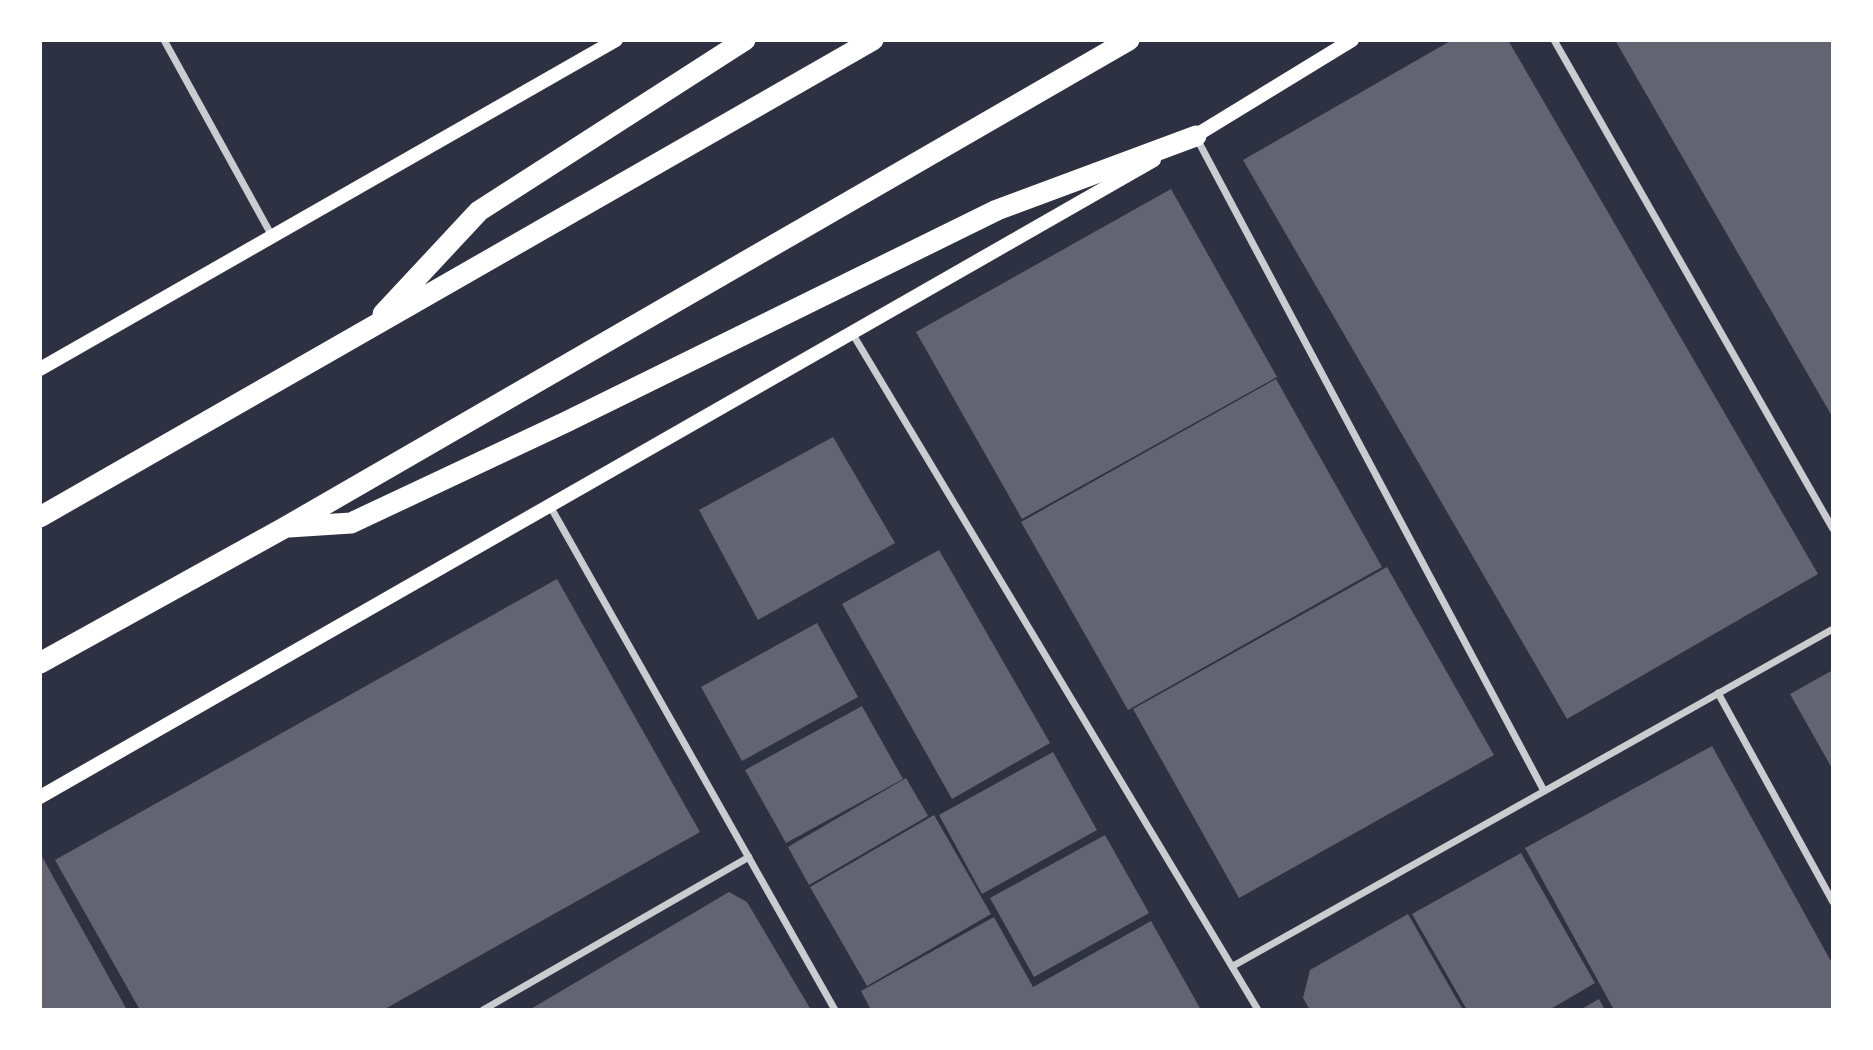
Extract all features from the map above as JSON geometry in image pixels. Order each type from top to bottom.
[{"type":"highway","points":[[369,329],[479,211],[745,40]]},
{"type":"highway","points":[[40,517],[873,40]]},
{"type":"highway","points":[[40,663],[284,528],[1129,40]]},
{"type":"highway","points":[[284,528],[351,523],[566,422],[997,210],[1196,136]]},
{"type":"main road","points":[[40,369],[616,40]]},
{"type":"main road","points":[[40,797],[1196,136],[1352,40]]},
{"type":"street","points":[[164,40],[273,237]]},
{"type":"street","points":[[1554,40],[1833,529]]},
{"type":"street","points":[[1196,136],[1544,789]]},
{"type":"street","points":[[852,333],[1258,1010]]},
{"type":"street","points":[[550,506],[835,1010]]},
{"type":"street","points":[[1233,966],[1833,629]]},
{"type":"street","points":[[1718,693],[1833,902]]},
{"type":"street","points":[[483,1010],[749,857]]},
{"type":"building","points":[[1452,40],[1508,40],[1818,574],[1567,719],[1243,160]]},
{"type":"building","points":[[1615,40],[1833,40],[1833,418]]},
{"type":"building","points":[[1171,189],[1277,377],[1022,519],[916,332]]},
{"type":"building","points":[[1276,379],[1382,567],[1128,710],[1021,522]]},
{"type":"building","points":[[833,437],[895,543],[758,620],[699,510]]},
{"type":"building","points":[[939,550],[1050,743],[952,799],[842,604]]},
{"type":"building","points":[[1387,567],[1494,755],[1239,898],[1133,709]]},
{"type":"building","points":[[557,579],[700,832],[383,1010],[140,1010],[55,860]]},
{"type":"building","points":[[817,623],[858,697],[742,761],[701,687]]},
{"type":"building","points":[[1833,670],[1833,770],[1790,694]]},
{"type":"building","points":[[862,706],[903,779],[786,843],[745,770]]},
{"type":"building","points":[[1712,746],[1833,965],[1833,1010],[1614,1010],[1525,848]]},
{"type":"building","points":[[1053,752],[1097,830],[982,894],[939,815]]},
{"type":"building","points":[[906,778],[928,816],[809,885],[788,847]]},
{"type":"building","points":[[934,815],[991,914],[867,986],[810,887]]},
{"type":"building","points":[[1105,835],[1149,913],[1034,977],[990,898]]},
{"type":"building","points":[[40,853],[127,1010],[40,1010]]},
{"type":"building","points":[[1521,853],[1595,983],[1549,1010],[1467,1010],[1412,914]]},
{"type":"building","points":[[729,892],[747,902],[811,1010],[529,1010]]},
{"type":"building","points":[[1408,914],[1463,1010],[1310,1010],[1303,998],[1310,970]]},
{"type":"building","points":[[994,917],[1033,987],[1151,921],[1201,1010],[871,1010],[861,991]]},
{"type":"building","points":[[1599,999],[1605,1010],[1580,1010]]}]
